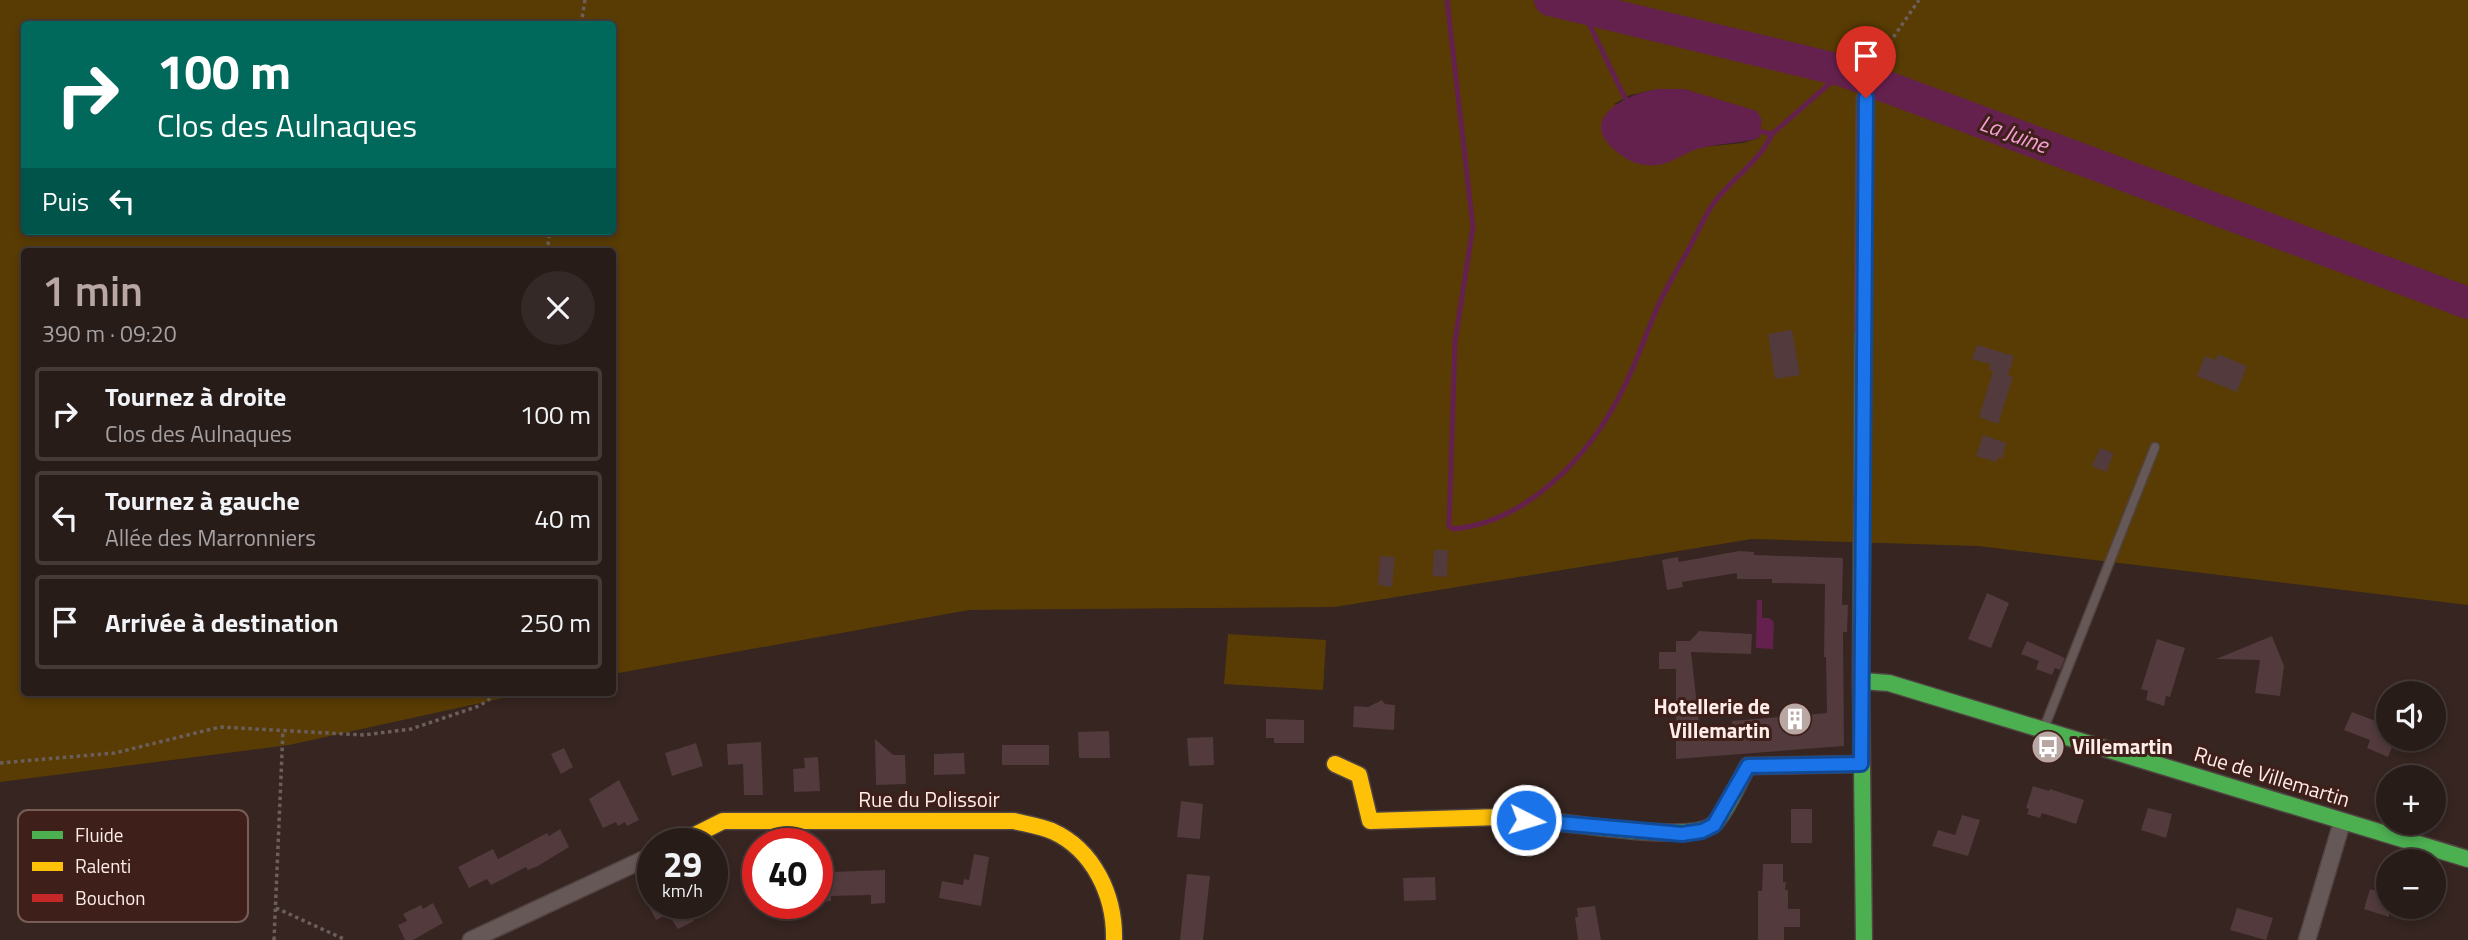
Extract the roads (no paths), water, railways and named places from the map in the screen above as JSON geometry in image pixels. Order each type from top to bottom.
[{"type":"street","points":[[1864,940],[1861,681],[1866,98]]},
{"type":"street","name":"Rue de Villemartin","points":[[1861,681],[1889,683],[2044,728],[2468,859]]},
{"type":"street","points":[[1335,764],[1359,775],[1370,821],[1500,817],[1682,834],[1702,831],[1714,825],[1748,766],[1861,764]]},
{"type":"street","name":"Rue du Polissoir","points":[[709,828],[723,821],[1014,821],[1053,831],[1074,845],[1094,867],[1106,890],[1116,928],[1114,940]]},
{"type":"street","points":[[2307,940],[2342,821]]},
{"type":"street","points":[[471,940],[637,862]]},
{"type":"lane","points":[[2044,728],[2155,447]]},
{"type":"waterway","points":[[1447,0],[1473,227],[1455,341],[1449,526],[1453,529],[1481,524],[1532,499],[1575,460],[1594,437],[1623,389],[1661,299],[1711,207],[1759,154],[1772,134],[1844,71]]},
{"type":"waterway","name":"La Juine","points":[[1550,0],[1844,71],[2468,303]]},
{"type":"waterway","points":[[1581,7],[1627,102]]},
{"type":"waterway","points":[[1754,130],[1772,134]]},
{"type":"place","name":"Hotellerie de Villemartin","points":[[1795,719]]},
{"type":"place","name":"Villemartin","points":[[2048,747]]}]
